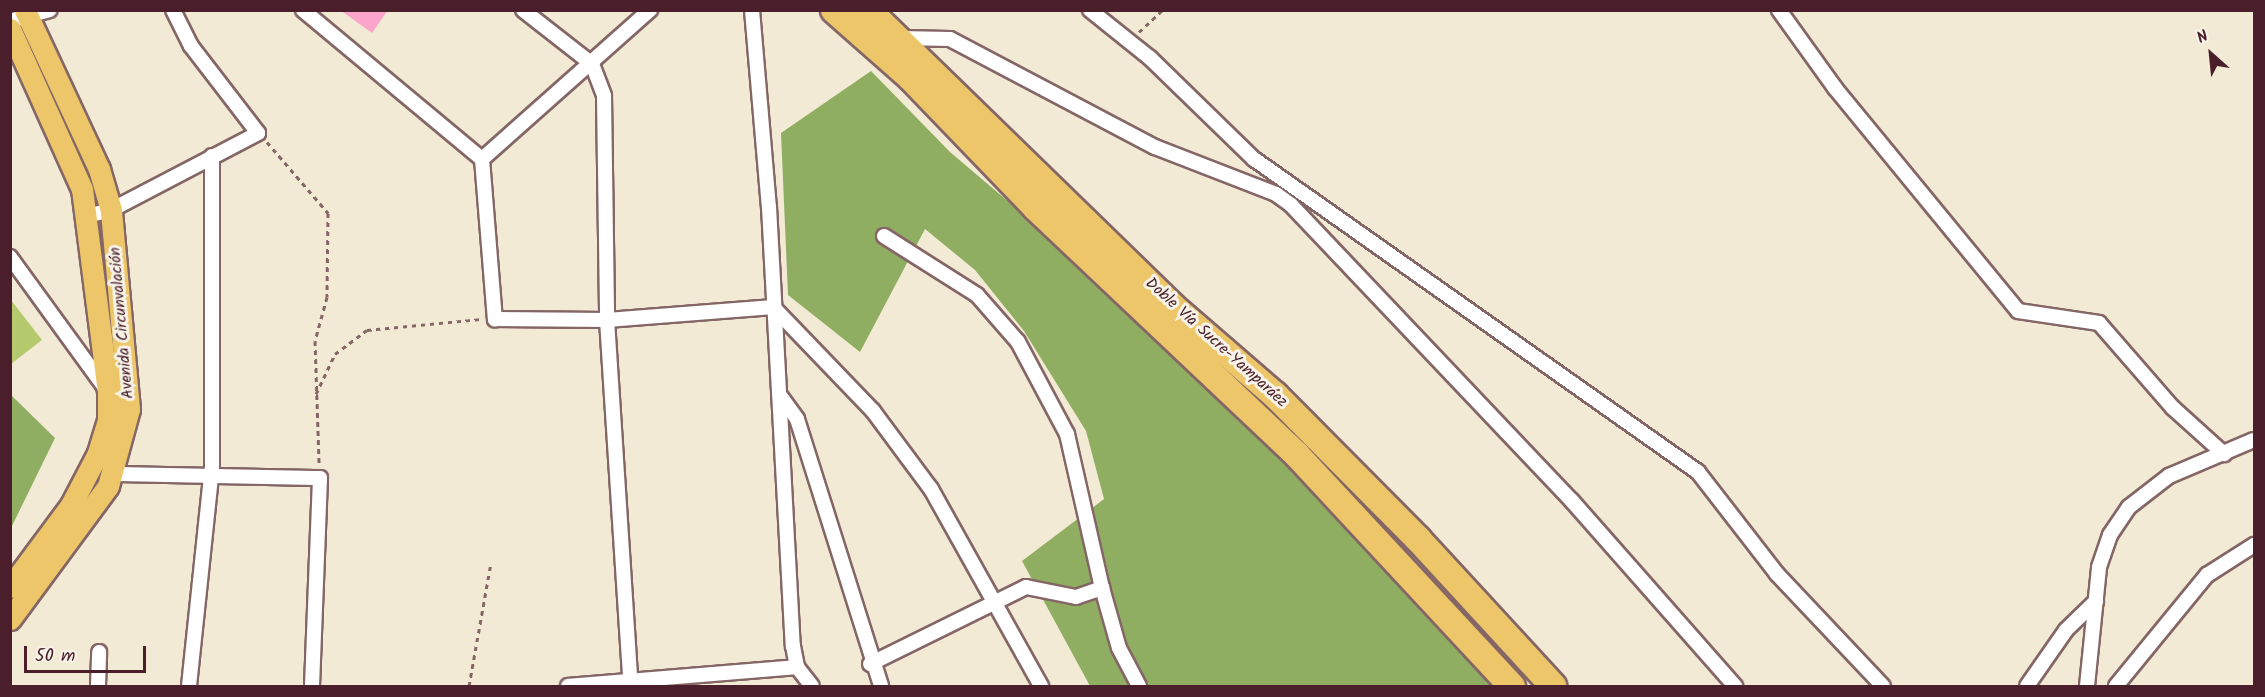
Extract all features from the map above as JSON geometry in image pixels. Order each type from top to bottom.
[{"type":"highway","name":"Doble Vía Sucre-Yamparáez","points":[[834,10],[889,44],[1347,466],[1553,687]]},
{"type":"highway","name":"Doble Vía Sucre-Yamparáez","points":[[868,10],[889,44],[1036,208],[1297,455],[1512,687]]},
{"type":"main road","name":"Avenida Circunvalación","points":[[10,619],[112,474],[118,391],[111,210],[99,169],[22,17]]},
{"type":"main road","name":"Avenida Circunvalación","points":[[10,29],[74,162],[118,391],[97,455],[71,505],[10,587]]},
{"type":"street","points":[[22,17],[50,10]]},
{"type":"street","points":[[86,216],[111,210],[258,133],[191,45],[172,10]]},
{"type":"street","points":[[303,10],[482,159],[495,319],[607,320],[773,307]]},
{"type":"street","points":[[523,10],[592,64],[604,96],[607,320],[630,680]]},
{"type":"street","points":[[482,159],[592,64],[650,10]]},
{"type":"street","points":[[752,10],[798,667],[812,687]]},
{"type":"street","points":[[1090,10],[1129,41],[1254,159],[1698,472],[1777,574],[1883,687]]},
{"type":"street","points":[[1779,10],[1835,88],[2018,311],[2099,323],[2173,408],[2224,454]]},
{"type":"street","points":[[889,44],[950,39],[1155,147],[1275,194],[1572,501],[1736,687]]},
{"type":"street","points":[[189,687],[211,476],[212,156]]},
{"type":"street","points":[[1275,194],[1289,183]]},
{"type":"street","points":[[884,236],[977,295],[1018,342],[1067,434],[1102,588],[1119,648],[1139,687]]},
{"type":"street","points":[[10,257],[118,391]]},
{"type":"street","points":[[773,307],[873,411],[931,489],[1041,687]]},
{"type":"street","points":[[779,394],[797,419],[870,664],[881,687]]},
{"type":"street","points":[[2087,687],[2096,601],[2110,535],[2129,507],[2150,486],[2254,440]]},
{"type":"street","points":[[112,474],[320,478],[312,687]]},
{"type":"street","points":[[2116,687],[2207,574],[2254,544]]},
{"type":"street","points":[[870,664],[993,600],[1026,587],[1076,597],[1102,588]]},
{"type":"street","points":[[2027,687],[2066,630],[2096,601]]},
{"type":"street","points":[[98,687],[99,652]]},
{"type":"street","points":[[568,687],[798,667]]},
{"type":"path","points":[[1129,41],[1163,10]]},
{"type":"path","points":[[258,133],[315,192],[328,213],[332,252],[315,341],[315,396],[320,478]]},
{"type":"path","points":[[315,396],[335,354],[368,330],[495,319]]},
{"type":"path","points":[[470,687],[491,563]]},
{"type":"green space","points":[[871,71],[950,152],[1167,336],[1518,686],[1090,686],[1022,561],[1104,499],[1086,431],[1024,331],[975,270],[925,229],[860,352],[788,295],[781,133]]},
{"type":"green space","points":[[11,300],[42,340],[10,364]]},
{"type":"green space","points":[[11,395],[55,438],[11,528]]},
{"type":"building","points":[[340,10],[388,10],[372,33]]}]
